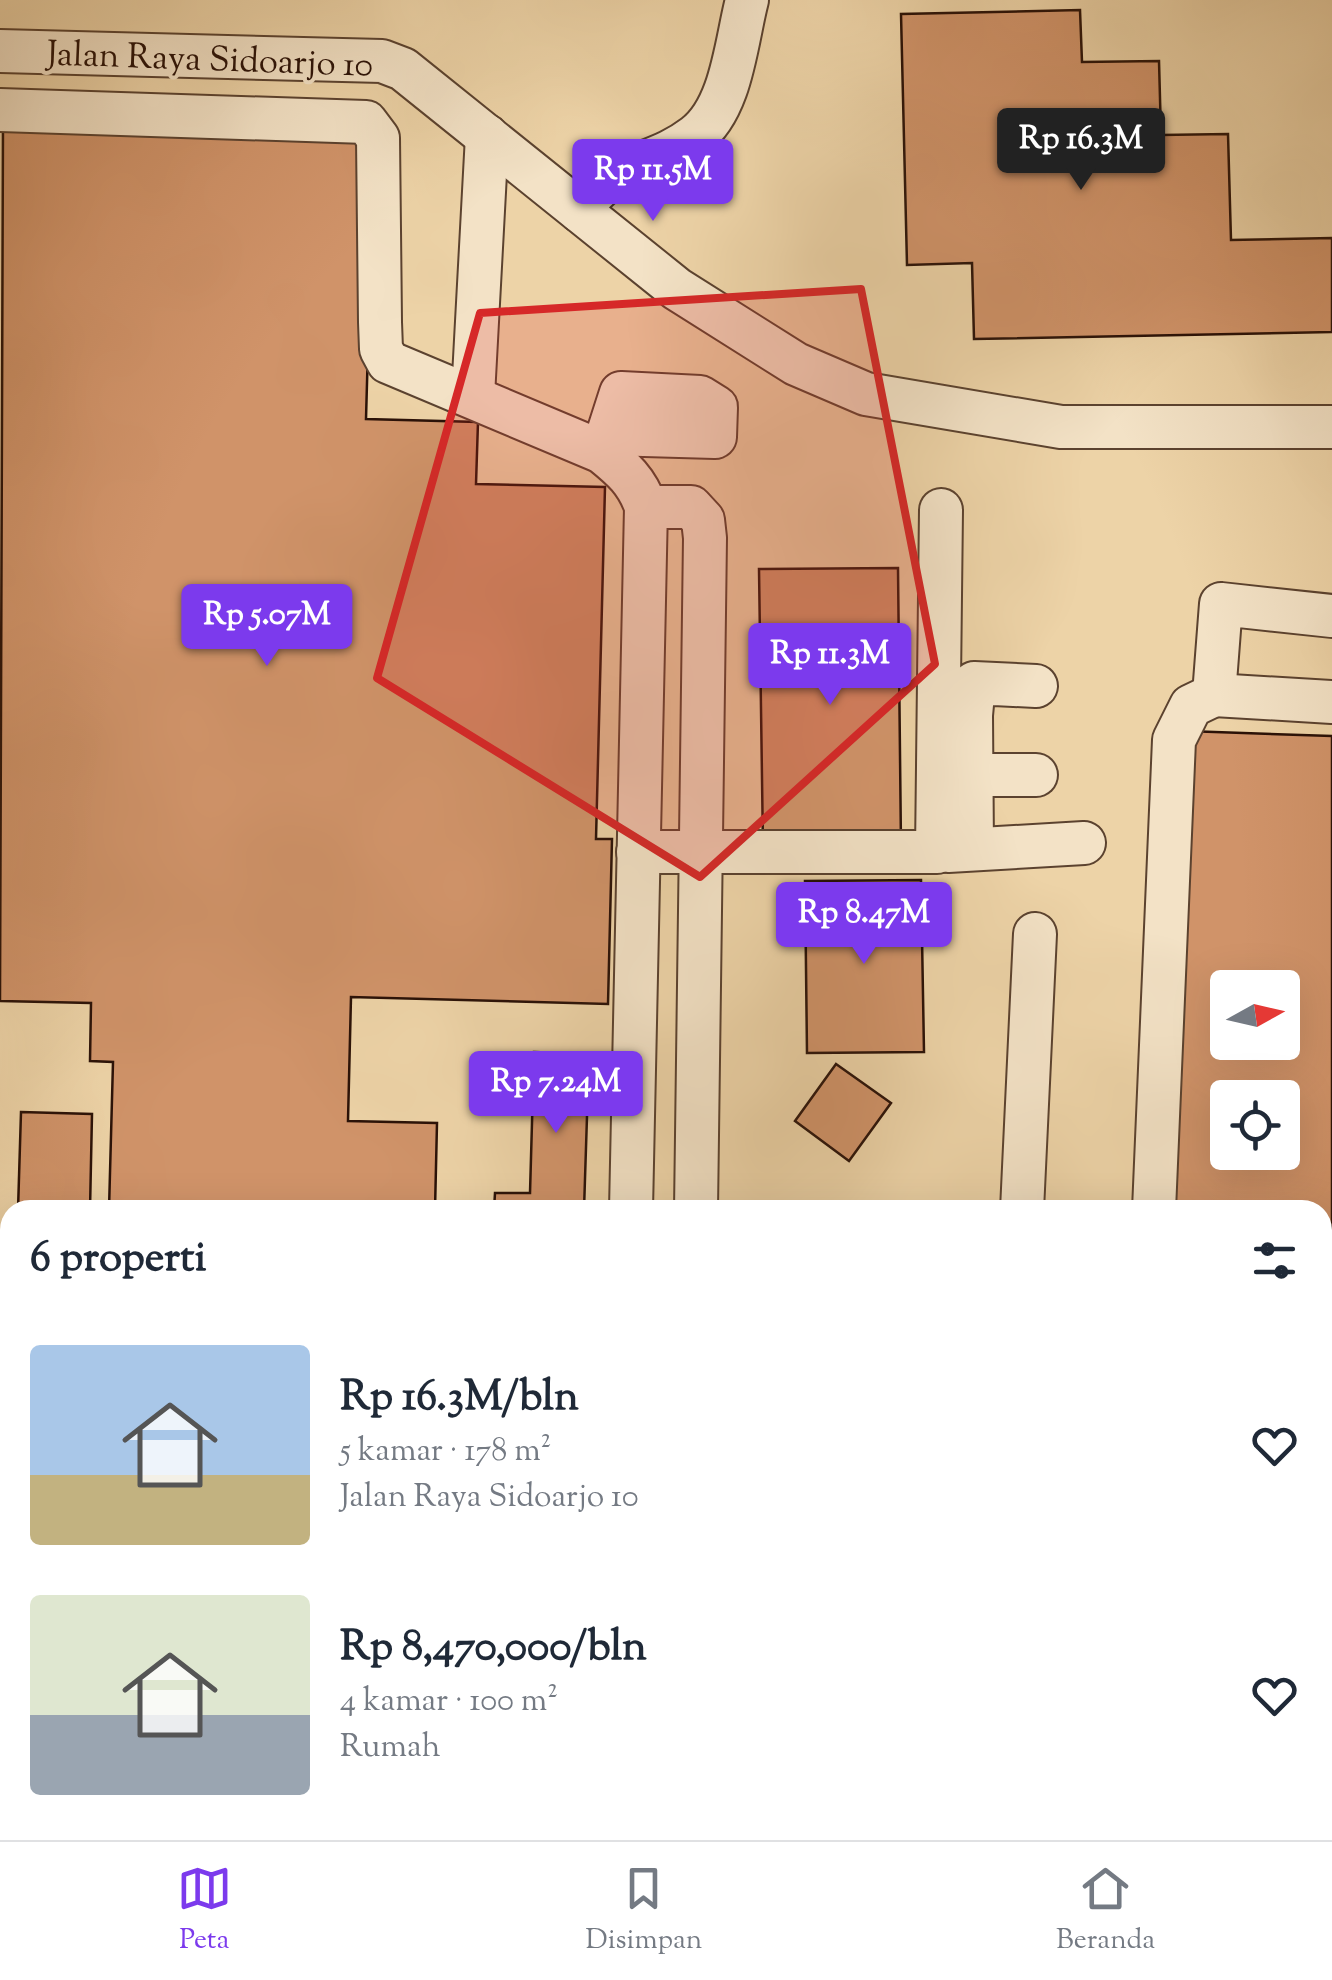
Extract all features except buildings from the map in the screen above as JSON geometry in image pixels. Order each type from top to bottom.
[{"type":"street","points":[[580,211],[596,187],[615,172],[697,135],[720,103],[747,0]]},
{"type":"street","name":"Jalan Raya Sidoarjo 10","points":[[0,52],[382,61],[403,69],[676,289],[796,364],[866,394],[1061,427],[1332,427]]},
{"type":"street","points":[[0,110],[366,122],[378,138],[380,157],[381,349],[388,362],[605,443],[630,475],[646,507],[632,1200]]},
{"type":"street","points":[[472,396],[487,136]]},
{"type":"street","points":[[646,507],[691,507],[702,520],[696,1200]]},
{"type":"street","points":[[940,510],[956,713],[955,851]]},
{"type":"street","points":[[1214,695],[1221,604],[1332,616]]},
{"type":"street","points":[[955,851],[971,775],[956,713],[974,684],[1036,686]]},
{"type":"street","points":[[1154,1200],[1174,740],[1190,706],[1214,695],[1332,702]]},
{"type":"street","points":[[971,775],[1036,775]]},
{"type":"street","points":[[638,852],[701,855],[955,851],[1084,844]]},
{"type":"street","points":[[1022,1200],[1034,934]]},
{"type":"street","points":[[635,1026],[698,1025]]},
{"type":"highlighted area","points":[[861,289],[935,664],[700,877],[377,678],[480,313]]}]
